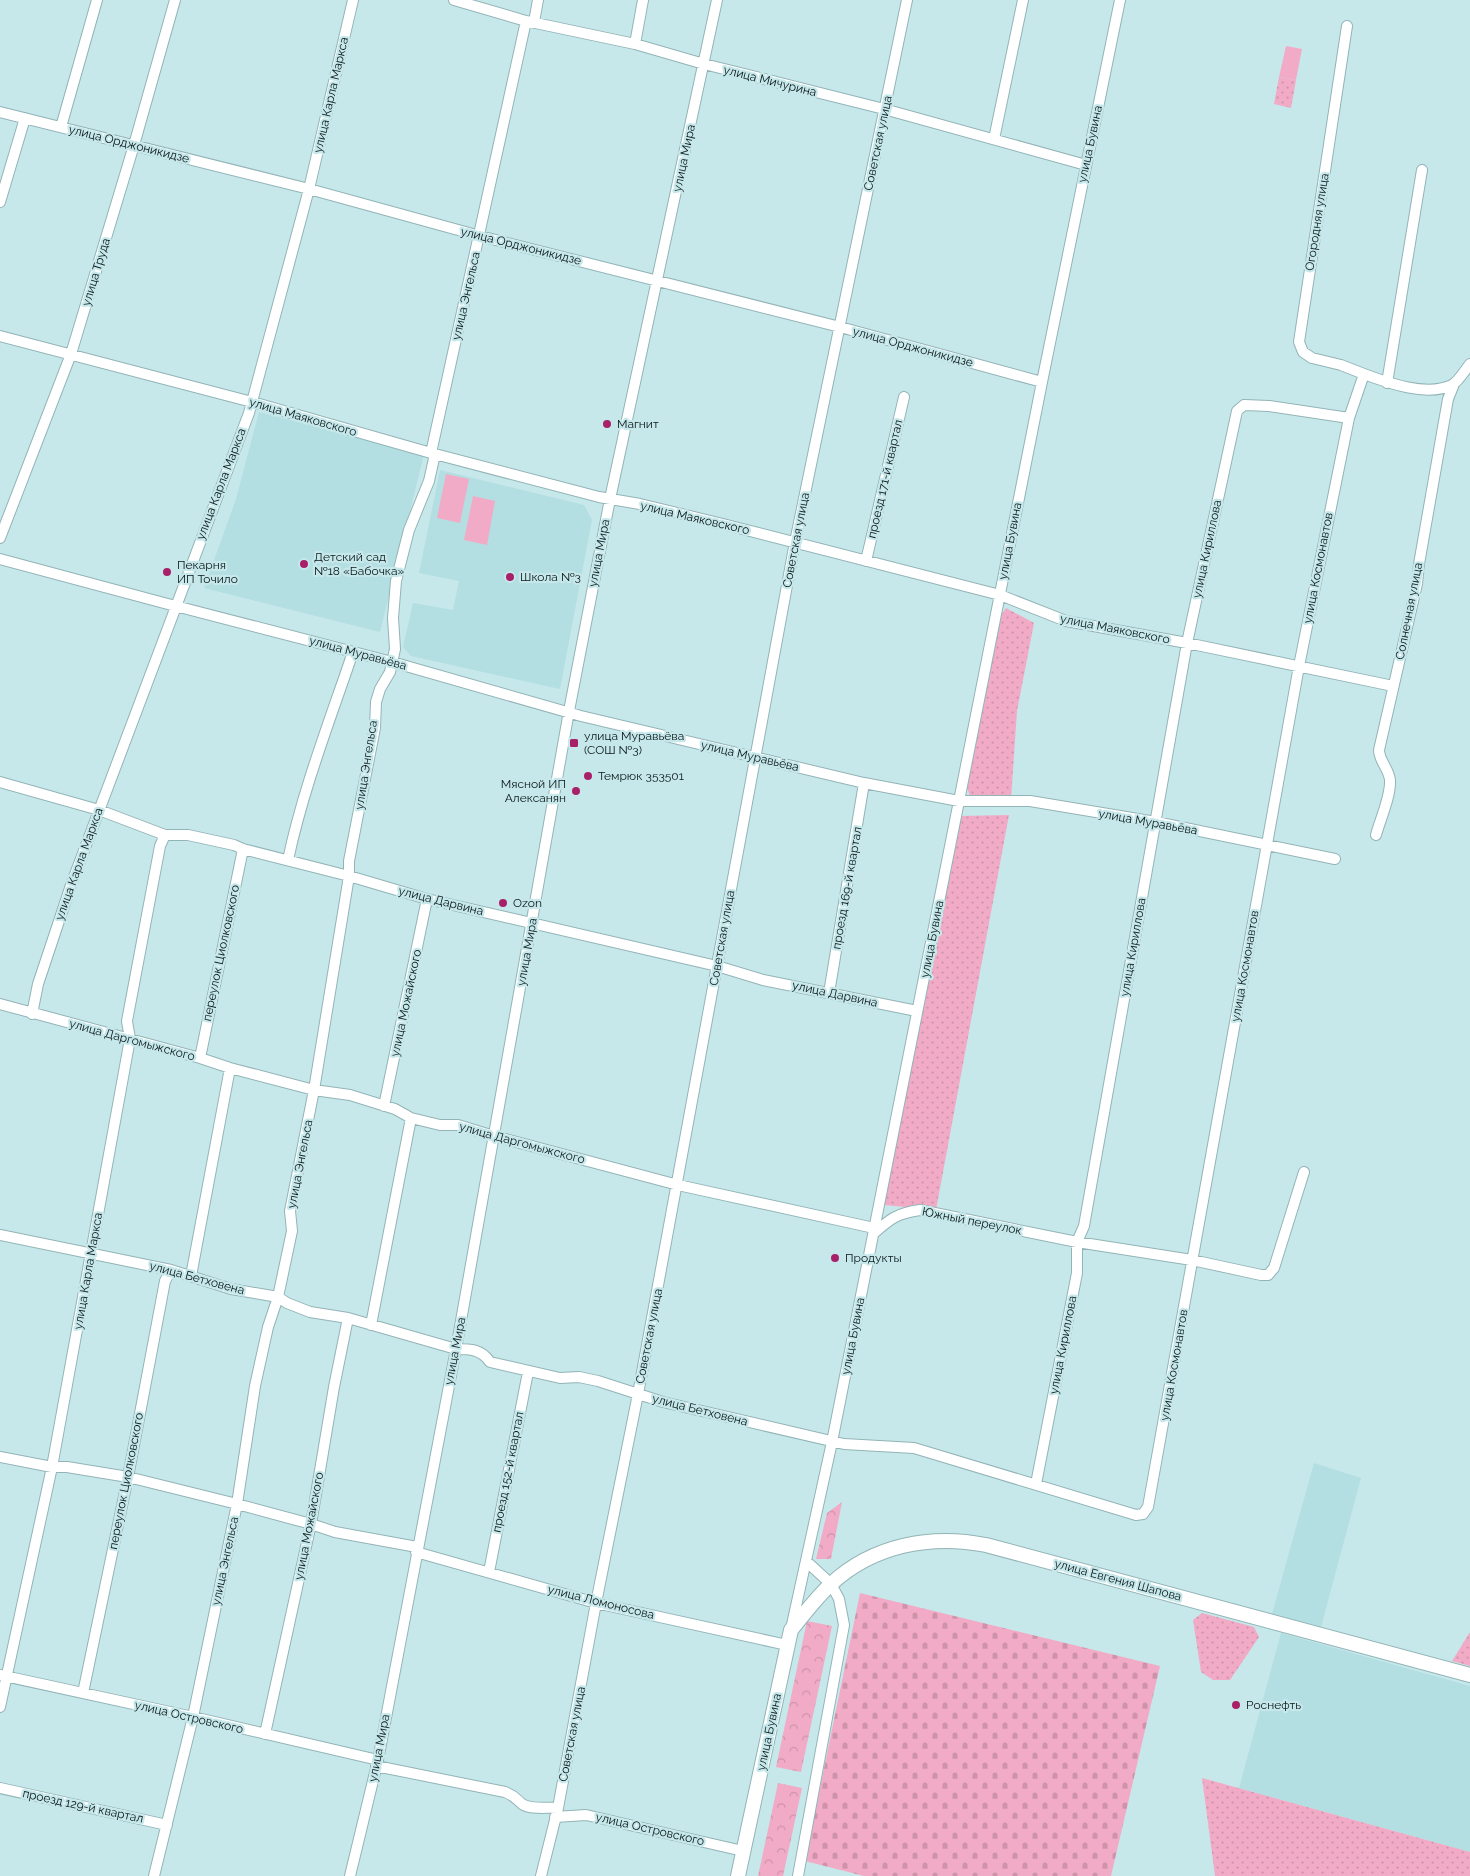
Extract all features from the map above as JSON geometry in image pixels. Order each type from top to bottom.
[{"type":"street","points":[[61,127],[97,0]]},
{"type":"street","name":"улица Труда","points":[[0,538],[71,354],[134,145],[175,0]]},
{"type":"street","name":"улица Карла Маркса","points":[[32,1014],[38,984],[50,943],[252,402],[309,189],[353,0]]},
{"type":"street","name":"улица Мичурина","points":[[454,0],[530,22],[635,44],[1086,165]]},
{"type":"street","name":"улица Энгельса","points":[[154,1876],[193,1717],[237,1504],[255,1386],[268,1327],[278,1297],[292,1231],[290,1211],[314,1090],[349,876],[349,861],[375,728],[376,702],[380,688],[390,672],[395,650],[393,618],[396,580],[409,530],[429,481],[433,454],[480,236],[530,22],[538,0]]},
{"type":"street","points":[[635,44],[643,0]]},
{"type":"street","name":"улица Мира","points":[[350,1876],[377,1763],[456,1349],[569,711],[610,499],[717,0]]},
{"type":"street","name":"Советская улица","points":[[541,1876],[556,1813],[678,1185],[795,542],[907,0]]},
{"type":"street","points":[[994,139],[1023,0]]},
{"type":"street","name":"улица Бувина","points":[[738,1876],[832,1442],[1042,382],[1120,0]]},
{"type":"street","name":"Огородняя улица","points":[[1347,26],[1299,342],[1303,352],[1312,358],[1341,365],[1387,383],[1406,388],[1423,389],[1440,388],[1454,384]]},
{"type":"street","name":"улица Орджоникидзе","points":[[0,112],[309,189],[480,236],[840,327],[1042,382]]},
{"type":"street","points":[[0,202],[25,118]]},
{"type":"street","points":[[1387,383],[1422,170]]},
{"type":"street","name":"улица Маяковского","points":[[0,336],[252,402],[433,454],[610,499],[679,513],[1000,595],[1066,620],[1393,686]]},
{"type":"street","points":[[1454,384],[1470,364]]},
{"type":"street","name":"улица Космонавтов","points":[[1143,1514],[1148,1507],[1299,666],[1349,418],[1364,374]]},
{"type":"street","name":"Солнечная улица","points":[[1376,835],[1390,779],[1379,756],[1379,750],[1417,584],[1448,399],[1454,384]]},
{"type":"street","name":"проезд 171-й квартал","points":[[866,561],[904,397]]},
{"type":"street","name":"улица Кириллова","points":[[1036,1484],[1077,1273],[1077,1242],[1084,1226],[1187,643],[1237,411],[1244,405],[1269,406],[1349,418]]},
{"type":"street","name":"улица Муравьёва","points":[[0,559],[392,662],[569,711],[581,716],[864,783],[959,801],[1030,802],[1156,822],[1335,859]]},
{"type":"street","points":[[288,860],[306,790],[353,652]]},
{"type":"street","name":"улица Дарвина","points":[[0,782],[99,810],[165,835],[188,835],[234,845],[242,849],[349,876],[427,899],[717,966],[763,980],[917,1011]]},
{"type":"street","name":"проезд 169-й квартал","points":[[829,993],[864,783]]},
{"type":"street","name":"улица Карла Маркса","points":[[0,1707],[3,1676],[52,1466],[130,1039],[127,1021],[160,846],[165,835]]},
{"type":"street","name":"переулок Циолковского","points":[[200,1058],[242,849]]},
{"type":"street","name":"улица Можайского","points":[[384,1106],[427,899]]},
{"type":"street","name":"улица Даргомыжского","points":[[0,1004],[314,1090],[350,1095],[395,1109],[411,1118],[440,1125],[458,1125],[678,1185],[873,1231]]},
{"type":"street","points":[[191,1276],[230,1068]]},
{"type":"street","points":[[371,1325],[411,1118]]},
{"type":"street","name":"Южный переулок","points":[[873,1231],[892,1217],[904,1212],[920,1210],[1077,1242],[1192,1260],[1268,1275],[1274,1268],[1304,1172]]},
{"type":"street","name":"улица Бетховена","points":[[0,1235],[171,1270],[231,1289],[278,1297],[287,1303],[310,1312],[348,1318],[456,1349],[469,1349],[484,1353],[490,1362],[528,1372],[560,1378],[579,1377],[598,1381],[663,1402],[832,1442],[914,1448],[1136,1515],[1143,1514]]},
{"type":"street","name":"переулок Циолковского","points":[[83,1693],[128,1477],[165,1281],[171,1270]]},
{"type":"street","name":"улица Можайского","points":[[265,1734],[311,1524],[348,1318]]},
{"type":"street","name":"проезд 152-й квартал","points":[[489,1572],[528,1372]]},
{"type":"street","name":"улица Ломоносова","points":[[0,1457],[128,1477],[237,1504],[335,1532],[417,1549],[596,1603],[787,1645]]},
{"type":"street","name":"улица Евгения Шапова","points":[[791,1630],[831,1584],[859,1563],[881,1552],[902,1546],[937,1541],[969,1542],[1470,1675]]},
{"type":"street","points":[[798,1876],[844,1625],[841,1604],[831,1584],[806,1561]]},
{"type":"street","name":"улица Островского","points":[[3,1676],[193,1717],[377,1763],[505,1792],[516,1796],[522,1804],[531,1808],[556,1813],[586,1815],[743,1850]]},
{"type":"street","name":"проезд 129-й квартал","points":[[0,1788],[167,1825]]},
{"type":"shaded area","points":[[259,412],[424,454],[380,632],[204,588],[236,499]]},
{"type":"shaded area","name":"Школа №3","points":[[440,470],[584,505],[592,520],[560,689],[411,656],[403,647],[413,603],[453,610],[459,581],[419,573]]},
{"type":"shaded area","points":[[1314,1463],[1361,1478],[1321,1627],[1272,1614]]},
{"type":"shaded area","points":[[1281,1633],[1470,1686],[1470,1852],[1239,1788]]},
{"type":"green space","points":[[1286,46],[1302,49],[1296,80],[1279,77]]},
{"type":"green space","points":[[1279,77],[1296,80],[1291,108],[1274,104]]},
{"type":"green space","points":[[446,474],[469,479],[460,523],[437,518]]},
{"type":"green space","points":[[473,496],[495,501],[487,545],[464,540]]},
{"type":"green space","points":[[1006,608],[1034,623],[1017,711],[1011,799],[971,799],[967,788],[1000,617]]},
{"type":"green space","points":[[1009,815],[936,1210],[884,1205],[960,816]]},
{"type":"green space","points":[[842,1502],[831,1559],[816,1559],[827,1513]]},
{"type":"green space","points":[[860,1593],[1160,1666],[1111,1876],[864,1876],[805,1861]]},
{"type":"green space","points":[[1202,1613],[1254,1627],[1259,1637],[1230,1680],[1213,1680],[1201,1672],[1193,1620]]},
{"type":"green space","points":[[807,1621],[832,1626],[801,1772],[776,1767]]},
{"type":"green space","points":[[1470,1632],[1470,1666],[1452,1661]]},
{"type":"green space","points":[[1202,1778],[1470,1852],[1470,1876],[1215,1876]]},
{"type":"green space","points":[[778,1783],[802,1788],[783,1876],[758,1876]]},
{"type":"place","name":"Магнит","points":[[607,424]]},
{"type":"place","name":"Детский сад №18 «Бабочка»","points":[[304,564]]},
{"type":"place","name":"Пекарня ИП Точило","points":[[167,572]]},
{"type":"place","name":"Школа №3","points":[[510,577]]},
{"type":"place","name":"улица Муравьёва (СОШ №3)","points":[[574,743]]},
{"type":"place","name":"Темрюк 353501","points":[[588,776]]},
{"type":"place","name":"Мясной ИП Алексанян","points":[[576,791]]},
{"type":"place","name":"Ozon","points":[[503,903]]},
{"type":"place","name":"Продукты","points":[[835,1258]]},
{"type":"place","name":"Роснефть","points":[[1236,1705]]}]
